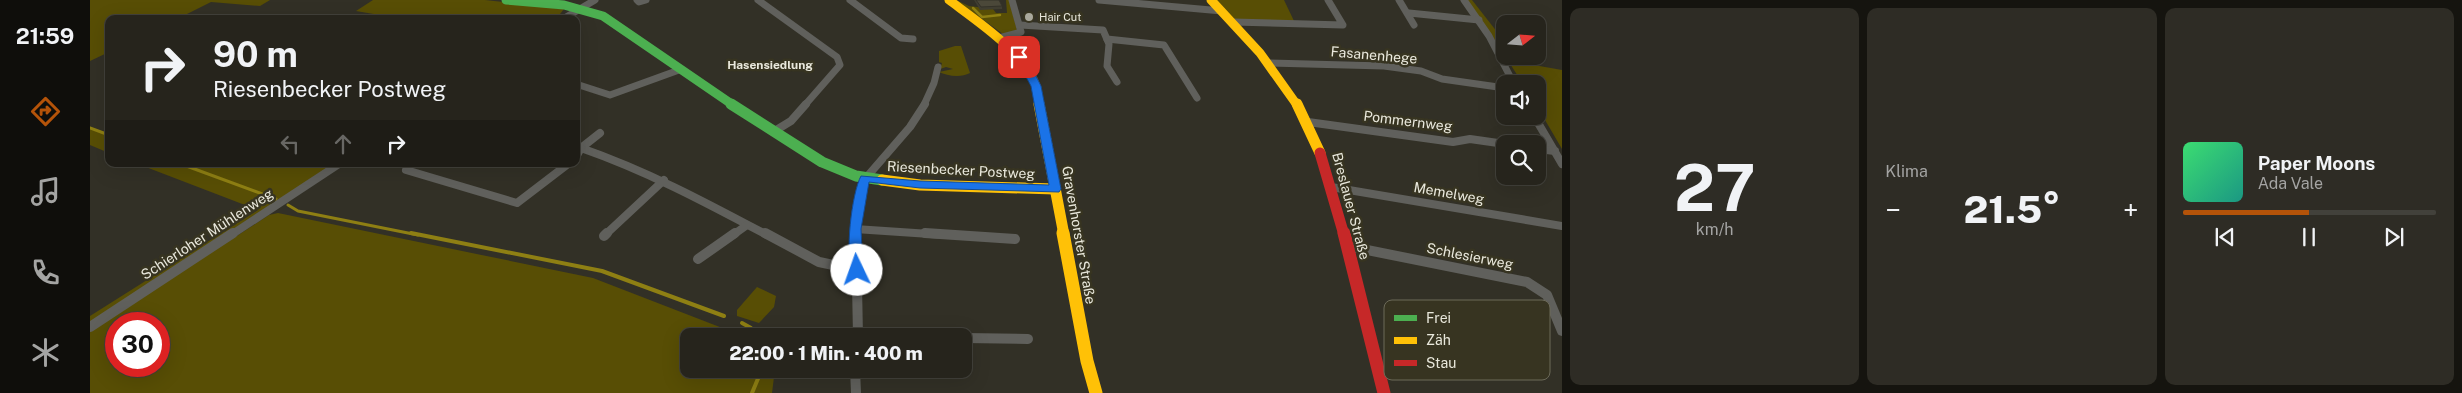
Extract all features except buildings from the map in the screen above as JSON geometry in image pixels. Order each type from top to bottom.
[{"type":"street","name":"Riesenbecker Postweg","points":[[506,0],[581,8],[603,16],[619,24],[678,70],[773,132],[822,162],[865,178],[920,185],[1055,189]]},
{"type":"street","points":[[570,15],[595,0]]},
{"type":"street","points":[[637,0],[639,2],[646,0]]},
{"type":"street","points":[[758,0],[837,57],[840,65],[791,121],[773,132]]},
{"type":"street","points":[[850,0],[901,38],[913,39]]},
{"type":"street","name":"Gravenhorster Straße","points":[[949,0],[999,38],[1025,64],[1036,86],[1087,361],[1096,393]]},
{"type":"street","points":[[999,38],[1020,33],[1020,25],[1012,0]]},
{"type":"street","points":[[1099,0],[1222,11]]},
{"type":"street","name":"Breslauer Straße","points":[[1211,0],[1270,63],[1290,91],[1308,122],[1324,159],[1384,393]]},
{"type":"street","points":[[1233,22],[1343,25],[1328,0]]},
{"type":"street","points":[[1399,0],[1409,13],[1414,25]]},
{"type":"street","points":[[1464,0],[1490,36],[1510,75]]},
{"type":"street","points":[[1409,13],[1479,20]]},
{"type":"street","points":[[1020,25],[1103,30],[1109,44],[1107,66],[1117,82]]},
{"type":"street","points":[[1107,40],[1164,45],[1196,98]]},
{"type":"street","name":"Fasanenhege","points":[[1270,63],[1384,66],[1421,70],[1442,78],[1496,87]]},
{"type":"street","points":[[858,328],[855,229],[862,187],[865,178],[926,105],[933,89],[938,67]]},
{"type":"street","points":[[580,85],[610,95],[678,70]]},
{"type":"street","name":"Pommernweg","points":[[1308,122],[1453,142],[1470,139],[1496,143]]},
{"type":"street","points":[[1539,125],[1562,164]]},
{"type":"street","points":[[581,148],[600,133]]},
{"type":"street","points":[[581,148],[625,163],[664,180],[819,262],[840,268],[857,270]]},
{"type":"street","points":[[1546,149],[1555,151]]},
{"type":"street","name":"Schierloher Mühlenweg","points":[[90,326],[334,167]]},
{"type":"street","points":[[406,170],[517,203],[564,167]]},
{"type":"street","points":[[604,236],[664,180]]},
{"type":"street","name":"Memelweg","points":[[1331,187],[1562,226]]},
{"type":"street","points":[[698,259],[747,225]]},
{"type":"street","points":[[855,229],[1015,239]]},
{"type":"street","name":"Schlesierweg","points":[[1347,246],[1527,282],[1539,288],[1549,300]]},
{"type":"street","name":"Schlesierweg","points":[[1550,303],[1562,331]]},
{"type":"street","points":[[972,338],[1028,339]]},
{"type":"street","points":[[855,378],[856,393]]},
{"type":"shaded area","points":[[90,0],[270,0],[260,6],[211,2],[185,15],[105,15],[105,54],[90,61]]},
{"type":"shaded area","points":[[373,0],[485,0],[564,9],[559,15],[380,15],[356,11]]},
{"type":"shaded area","points":[[956,0],[969,6],[993,9],[996,13],[1007,13],[1006,0],[1009,0],[1017,30],[1003,34]]},
{"type":"shaded area","points":[[1216,0],[1284,0],[1294,21],[1235,20]]},
{"type":"shaded area","points":[[1467,0],[1472,0],[1496,31],[1496,42]]},
{"type":"shaded area","points":[[961,46],[970,73],[954,76],[939,72],[953,69],[946,67],[940,69],[942,63],[939,62],[939,51]]},
{"type":"shaded area","points":[[1511,65],[1533,65],[1562,70],[1562,149],[1546,122],[1546,75],[1517,75]]},
{"type":"shaded area","points":[[90,127],[105,133],[105,151],[90,145]]},
{"type":"shaded area","points":[[146,167],[328,167],[108,312],[105,312],[105,314],[90,324],[90,316],[258,210]]},
{"type":"shaded area","points":[[278,213],[593,278],[722,328],[680,328],[680,378],[774,378],[772,393],[90,393],[90,331],[105,321],[105,377],[170,377],[170,312],[119,312],[269,215]]},
{"type":"shaded area","points":[[757,287],[776,296],[774,307],[759,323],[737,316],[737,310]]},
{"type":"waterway","points":[[973,8],[982,17],[1000,15]]},
{"type":"waterway","points":[[90,128],[105,134]]},
{"type":"waterway","points":[[189,167],[276,199]]},
{"type":"waterway","points":[[288,205],[298,211],[418,235]]},
{"type":"waterway","points":[[411,233],[602,271],[724,316]]},
{"type":"waterway","points":[[742,323],[751,328]]},
{"type":"waterway","points":[[752,393],[758,378]]},
{"type":"traffic: fast","points":[[506,0],[564,5],[603,16],[632,34],[653,52],[695,81],[822,162],[856,176],[882,180]]},
{"type":"traffic: slow","points":[[949,0],[998,38],[1019,60],[1036,86],[1087,361],[1096,393]]},
{"type":"traffic: slow","points":[[1211,0],[1274,70],[1299,109],[1320,153]]},
{"type":"traffic: slow","points":[[882,180],[920,185],[1055,189]]},
{"type":"traffic: jam","points":[[1320,153],[1338,210],[1384,393]]},
{"type":"place","name":"Hair Cut","points":[[1029,17]]},
{"type":"district","name":"Hasensiedlung","points":[[770,65]]},
{"type":"route","points":[[857,270],[855,229],[865,178],[920,185],[1055,189],[1036,86],[1030,72],[1019,57]]}]
